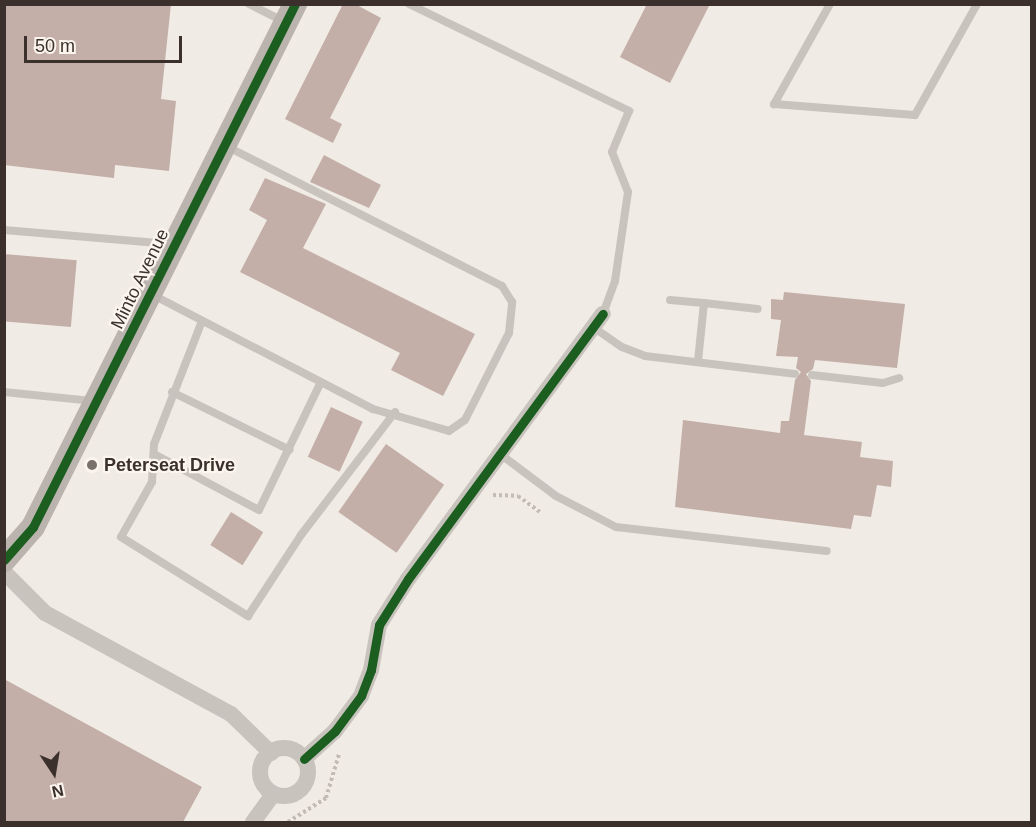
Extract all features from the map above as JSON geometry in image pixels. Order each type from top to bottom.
[{"type":"street","name":"Minto Avenue","points":[[4,560],[33,527],[95,402],[153,295],[175,244],[290,14]]},
{"type":"street","points":[[304,759],[335,731],[361,696],[371,670],[378,625],[598,321]]},
{"type":"street","points":[[4,572],[45,612],[231,714],[270,753]]},
{"type":"street","points":[[270,753],[292,750],[304,759],[309,774],[303,788],[289,796],[273,794]]},
{"type":"street","points":[[270,753],[261,774],[273,794]]},
{"type":"street","points":[[253,822],[273,794]]},
{"type":"lane","points":[[249,4],[290,14]]},
{"type":"lane","points":[[409,4],[629,111],[612,152],[628,192],[615,281],[598,321],[632,352],[795,374]]},
{"type":"lane","points":[[830,4],[774,104],[915,115],[977,4]]},
{"type":"lane","points":[[153,295],[373,409],[395,412],[449,431],[465,420],[513,326],[508,294],[502,286],[226,146]]},
{"type":"lane","points":[[4,230],[175,244]]},
{"type":"lane","points":[[670,300],[758,309]]},
{"type":"lane","points":[[698,360],[704,303]]},
{"type":"lane","points":[[202,321],[172,392],[153,454],[152,482],[121,537],[248,616],[301,534],[395,412]]},
{"type":"lane","points":[[812,375],[883,383],[899,378]]},
{"type":"lane","points":[[153,454],[259,510],[321,382]]},
{"type":"lane","points":[[4,392],[95,402]]},
{"type":"lane","points":[[172,392],[290,450]]},
{"type":"lane","points":[[500,454],[556,496],[616,527],[827,551]]},
{"type":"path","points":[[484,501],[507,493],[540,512]]},
{"type":"path","points":[[288,822],[326,798],[342,750]]},
{"type":"building","points":[[4,4],[171,4],[161,99],[176,101],[169,171],[115,165],[114,178],[4,165]]},
{"type":"building","points":[[343,4],[355,4],[381,18],[330,118],[342,124],[333,143],[285,119]]},
{"type":"building","points":[[647,4],[710,4],[670,83],[620,57]]},
{"type":"building","points":[[324,155],[381,185],[369,208],[310,182]]},
{"type":"building","points":[[265,178],[326,204],[303,248],[475,334],[443,396],[391,370],[400,353],[240,272],[267,220],[249,210]]},
{"type":"building","points":[[4,254],[77,260],[71,327],[4,321]]},
{"type":"building","points":[[784,292],[905,304],[897,368],[815,360],[813,369],[806,374],[811,381],[804,435],[862,442],[860,457],[893,461],[891,487],[877,485],[871,517],[854,515],[851,529],[675,507],[683,420],[780,433],[781,421],[789,421],[795,380],[801,372],[796,368],[798,357],[776,356],[781,320],[771,319],[771,299],[783,300]]},
{"type":"building","points":[[331,407],[363,422],[339,472],[308,457]]},
{"type":"building","points":[[386,444],[444,485],[397,553],[338,512]]},
{"type":"building","points":[[231,512],[263,532],[243,565],[210,545]]},
{"type":"building","points":[[4,679],[202,787],[183,822],[4,822]]},
{"type":"cycle path","points":[[4,560],[33,527],[295,4]]},
{"type":"cycle path","points":[[304,759],[335,731],[361,696],[371,670],[379,625],[408,579],[603,314]]},
{"type":"place","name":"Peterseat Drive","points":[[92,465]]}]
